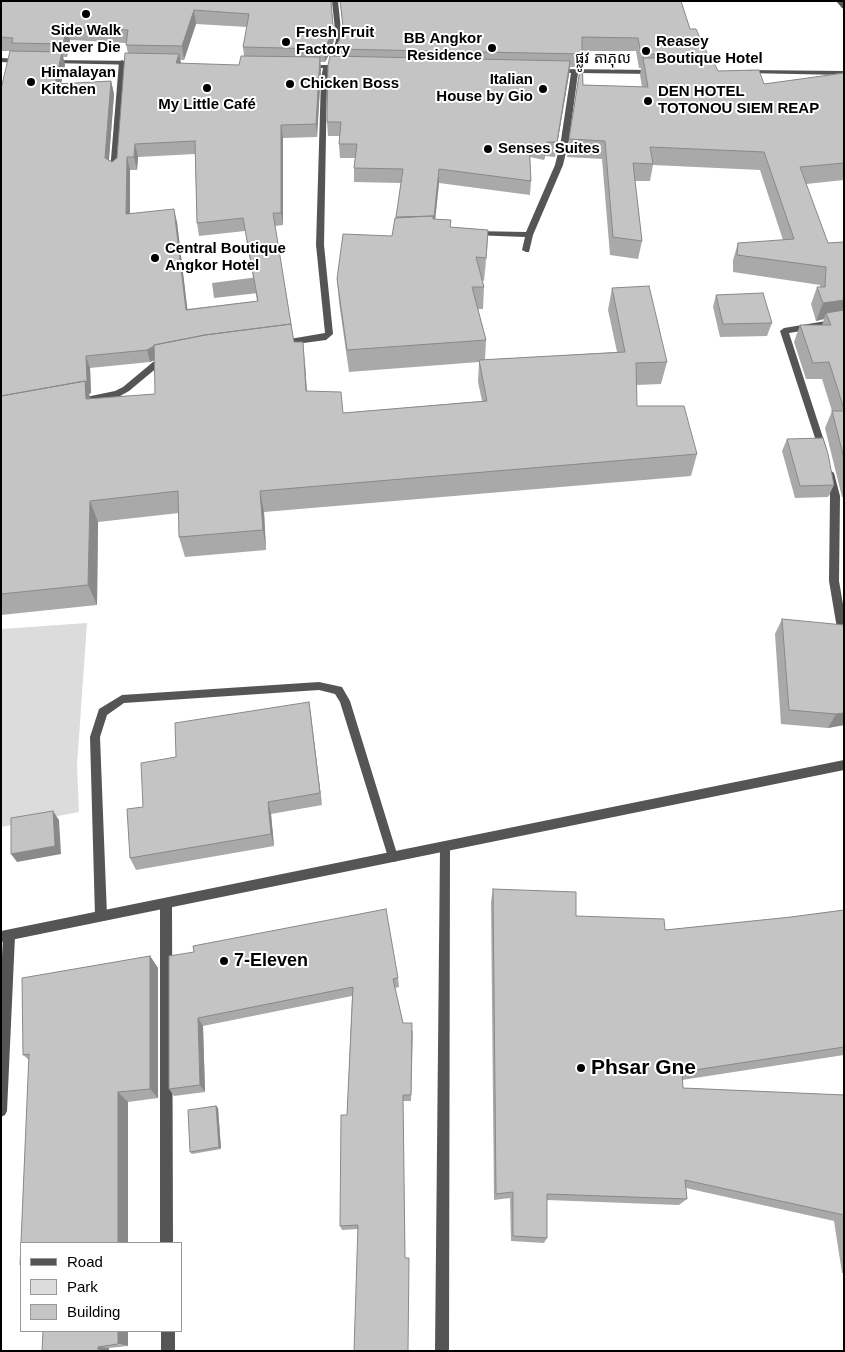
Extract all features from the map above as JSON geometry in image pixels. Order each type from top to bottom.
[{"type":"street","points":[[267,345],[326,338],[329,334],[320,245],[324,79],[327,67],[335,54],[338,40],[335,1]]},
{"type":"street","points":[[839,1],[844,7]]},
{"type":"street","points":[[1,60],[29,61]]},
{"type":"street","points":[[48,61],[142,63]]},
{"type":"street","points":[[114,171],[122,62]]},
{"type":"street","points":[[298,66],[347,67]]},
{"type":"street","name":"ផ្លូវ តាភុល","points":[[546,71],[665,72]]},
{"type":"street","points":[[526,250],[529,234],[559,165],[565,140],[575,71]]},
{"type":"street","points":[[734,72],[844,73]]},
{"type":"street","points":[[467,232],[529,234]]},
{"type":"street","points":[[844,321],[784,331],[828,463],[835,496],[834,581],[844,640]]},
{"type":"street","points":[[78,402],[117,394],[126,389],[156,364],[174,359]]},
{"type":"street","points":[[101,916],[95,737],[103,712],[122,699],[319,686],[338,690],[345,701],[393,857]]},
{"type":"street","points":[[1,1111],[5,936],[844,764]]},
{"type":"street","points":[[442,1351],[445,847]]},
{"type":"street","points":[[166,904],[167,1242]]},
{"type":"street","points":[[168,1332],[168,1351]]},
{"type":"green space","points":[[87,623],[77,765],[79,812],[1,827],[1,629]]},
{"type":"shaded area","points":[[274,275],[276,291],[214,298],[212,283]]},
{"type":"building","points":[[1,1],[331,1],[333,26],[324,49],[243,47],[249,14],[194,10],[182,46],[126,45],[128,30],[67,27],[63,44],[12,43],[13,38],[1,37]]},
{"type":"building","points":[[340,1],[681,1],[690,29],[696,29],[708,55],[641,54],[638,38],[582,37],[582,54],[334,49],[339,41],[343,26]]},
{"type":"building","points":[[10,51],[62,52],[55,84],[111,81],[105,158],[112,162],[117,158],[125,53],[179,54],[176,63],[239,65],[241,56],[320,57],[316,124],[281,125],[281,213],[273,213],[291,324],[205,335],[154,345],[147,350],[86,356],[87,381],[85,382],[1,396],[1,89]],"holes":[[[195,141],[197,223],[243,218],[258,301],[186,310],[174,209],[126,214],[127,157],[134,157],[135,144]]]},
{"type":"building","points":[[330,56],[570,61],[557,142],[547,142],[545,146],[529,143],[531,181],[439,169],[434,217],[396,217],[403,169],[354,168],[357,144],[339,144],[341,122],[327,122],[328,65]]},
{"type":"building","points":[[582,57],[583,85],[648,87],[643,58],[712,58],[718,71],[759,70],[764,84],[844,73],[844,163],[800,167],[828,243],[844,242],[844,300],[823,303],[817,287],[825,287],[826,267],[737,255],[738,243],[794,239],[764,152],[650,147],[653,164],[633,163],[642,241],[613,237],[605,141],[569,139]]},
{"type":"building","points":[[433,216],[433,219],[451,220],[450,227],[488,230],[486,258],[476,257],[484,287],[472,287],[486,340],[347,350],[337,279],[343,234],[392,236],[395,218]]},
{"type":"building","points":[[649,286],[667,362],[636,363],[637,406],[684,406],[697,454],[260,491],[263,530],[179,537],[178,491],[90,501],[88,585],[1,594],[1,396],[85,381],[86,399],[155,394],[154,345],[205,335],[291,324],[294,342],[303,342],[306,391],[341,392],[343,413],[487,401],[479,360],[625,352],[612,288]]},
{"type":"building","points":[[763,293],[772,323],[723,324],[716,295]]},
{"type":"building","points":[[844,310],[844,409],[829,362],[813,363],[800,325],[831,325],[826,313]]},
{"type":"building","points":[[832,411],[844,411],[844,458]]},
{"type":"building","points":[[823,438],[834,485],[800,486],[787,439]]},
{"type":"building","points":[[782,619],[844,625],[844,713],[789,710]]},
{"type":"building","points":[[309,702],[320,793],[268,802],[271,834],[130,858],[127,809],[143,807],[141,763],[176,757],[175,723]]},
{"type":"building","points":[[53,811],[55,846],[11,854],[11,818]]},
{"type":"building","points":[[493,889],[576,892],[576,916],[664,919],[665,930],[844,910],[844,1047],[682,1072],[683,1088],[844,1095],[844,1215],[685,1180],[687,1199],[547,1194],[547,1238],[513,1236],[513,1192],[496,1194]]},
{"type":"building","points":[[386,909],[398,978],[393,979],[403,1023],[412,1023],[411,1095],[403,1095],[405,1258],[409,1258],[408,1351],[354,1351],[358,1225],[340,1226],[341,1115],[347,1115],[353,987],[198,1018],[200,1085],[169,1089],[169,956],[194,952],[193,946]]},
{"type":"building","points":[[150,956],[150,1089],[118,1092],[118,1242],[21,1242],[29,1054],[23,1055],[22,978]]},
{"type":"building","points":[[216,1106],[219,1147],[190,1152],[188,1110]]},
{"type":"building","points":[[43,1332],[118,1332],[118,1344],[98,1347],[98,1351],[42,1351]]},
{"type":"place","name":"Side Walk Never Die","points":[[86,14]]},
{"type":"place","name":"Fresh Fruit Factory","points":[[286,42]]},
{"type":"place","name":"BB Angkor Residence","points":[[492,48]]},
{"type":"place","name":"Reasey Boutique Hotel","points":[[646,51]]},
{"type":"place","name":"Himalayan Kitchen","points":[[31,82]]},
{"type":"place","name":"Chicken Boss","points":[[290,84]]},
{"type":"place","name":"My Little Café","points":[[207,88]]},
{"type":"place","name":"Italian House by Gio","points":[[543,89]]},
{"type":"place","name":"DEN HOTEL TOTONOU SIEM REAP","points":[[648,101]]},
{"type":"place","name":"Senses Suites","points":[[488,149]]},
{"type":"place","name":"Central Boutique Angkor Hotel","points":[[155,258]]},
{"type":"place","name":"7-Eleven","points":[[224,961]]},
{"type":"place","name":"Phsar Gne","points":[[581,1068]]}]
